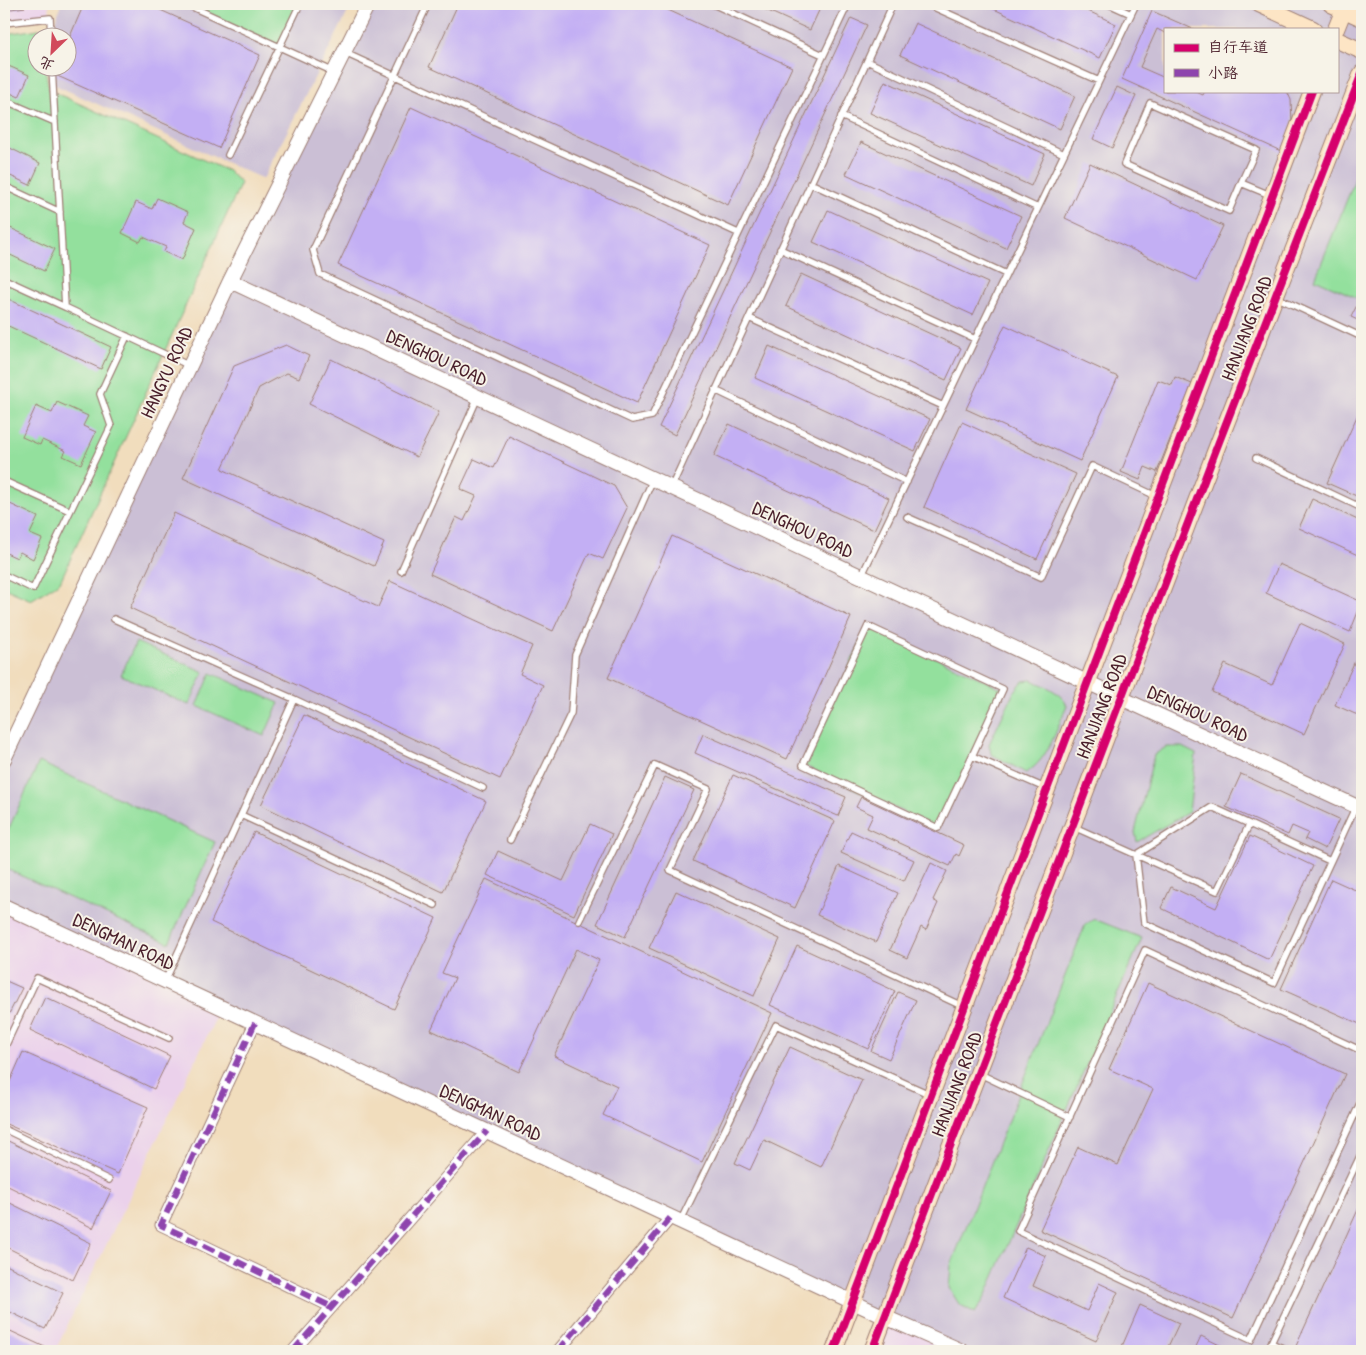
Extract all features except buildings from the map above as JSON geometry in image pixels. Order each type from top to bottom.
[{"type":"main road","points":[[1259,4],[1311,28]]},
{"type":"main road","points":[[1336,28],[1340,6],[1362,18]]},
{"type":"main road","points":[[1279,13],[1294,28]]},
{"type":"main road","points":[[1338,40],[1362,51]]},
{"type":"main road","name":"HANJIANG ROAD","points":[[872,1351],[1121,698],[1276,298],[1356,99],[1362,73]]},
{"type":"main road","name":"HANJIANG ROAD","points":[[834,1351],[1312,92]]},
{"type":"street","name":"HANGYU ROAD","points":[[4,759],[230,281],[368,4]]},
{"type":"street","name":"DENGHOU ROAD","points":[[230,281],[1359,808]]},
{"type":"street","name":"DENGMAN ROAD","points":[[4,906],[852,1302],[962,1351]]},
{"type":"street","points":[[255,1023],[161,1225],[332,1307]]},
{"type":"street","points":[[292,1351],[487,1131]]},
{"type":"street","points":[[558,1351],[676,1219]]},
{"type":"lane","points":[[186,4],[334,72]]},
{"type":"lane","points":[[228,155],[300,4]]},
{"type":"lane","points":[[428,4],[313,250],[320,274],[632,420],[652,416],[848,4]]},
{"type":"lane","points":[[713,4],[823,55]]},
{"type":"lane","points":[[671,488],[893,4]]},
{"type":"lane","points":[[927,4],[1099,81]]},
{"type":"lane","points":[[1109,4],[1131,14]]},
{"type":"lane","points":[[861,577],[1136,4]]},
{"type":"lane","points":[[4,23],[50,18],[50,28]]},
{"type":"lane","points":[[344,53],[738,234]]},
{"type":"lane","points":[[867,61],[1064,154]]},
{"type":"lane","points":[[53,78],[65,307]]},
{"type":"lane","points":[[4,100],[55,122]]},
{"type":"lane","points":[[1150,103],[1256,150],[1242,182],[1229,211],[1124,164],[1150,103]]},
{"type":"lane","points":[[841,116],[1038,208]]},
{"type":"lane","points":[[1242,182],[1272,196]]},
{"type":"lane","points":[[810,183],[1006,274]]},
{"type":"lane","points":[[4,186],[60,212]]},
{"type":"lane","points":[[780,250],[975,339]]},
{"type":"lane","points":[[4,278],[190,366]]},
{"type":"lane","points":[[1276,298],[1362,337]]},
{"type":"lane","points":[[749,318],[943,406]]},
{"type":"lane","points":[[4,575],[33,589],[111,426],[100,394],[127,336]]},
{"type":"lane","points":[[715,390],[907,482]]},
{"type":"lane","points":[[401,571],[478,397]]},
{"type":"lane","points":[[1256,458],[1362,508]]},
{"type":"lane","points":[[907,517],[1041,577],[1092,466],[1158,497]]},
{"type":"lane","points":[[510,840],[571,713],[575,655],[653,479]]},
{"type":"lane","points":[[4,481],[70,512]]},
{"type":"lane","points":[[114,618],[294,699],[483,788]]},
{"type":"lane","points":[[868,626],[1003,689],[972,756],[938,828],[803,765],[868,626]]},
{"type":"lane","points":[[165,981],[294,699]]},
{"type":"lane","points":[[972,756],[1047,789]]},
{"type":"lane","points":[[579,921],[654,764],[708,790],[670,870],[964,1007]]},
{"type":"lane","points":[[1136,855],[1212,807],[1330,862]]},
{"type":"lane","points":[[1136,855],[1144,923],[1274,983],[1330,862],[1359,808]]},
{"type":"lane","points":[[241,816],[435,905]]},
{"type":"lane","points":[[1072,826],[1217,890],[1249,825]]},
{"type":"lane","points":[[1362,1051],[1145,950],[1018,1231],[1251,1340],[1362,1099]]},
{"type":"lane","points":[[4,1049],[37,978],[168,1038]]},
{"type":"lane","points":[[676,1219],[776,1024],[930,1095]]},
{"type":"lane","points":[[978,1073],[1070,1117]]},
{"type":"lane","points":[[4,1129],[109,1180]]},
{"type":"lane","points":[[1289,1351],[1271,1343],[1362,1152]]},
{"type":"shaded area","points":[[4,4],[49,4],[50,18],[4,23]]},
{"type":"shaded area","points":[[61,4],[352,4],[263,179],[53,84],[53,78],[78,78],[78,28],[54,28]]},
{"type":"shaded area","points":[[368,4],[1346,4],[1362,18],[1362,1351],[958,1351],[4,906],[4,759]]},
{"type":"shaded area","points":[[4,906],[221,1007],[55,1351],[4,1351]]},
{"type":"shaded area","points":[[885,1317],[960,1351],[872,1351]]},
{"type":"green space","points":[[186,4],[300,4],[280,47]]},
{"type":"green space","points":[[28,31],[28,78],[47,78],[49,90],[228,171],[241,183],[60,582],[31,600],[4,588],[4,34]]},
{"type":"green space","points":[[1362,165],[1362,300],[1315,279]]},
{"type":"green space","points":[[868,626],[1003,689],[938,828],[803,765]]},
{"type":"green space","points":[[136,642],[204,672],[189,705],[121,675]]},
{"type":"green space","points":[[211,673],[279,703],[264,736],[197,706]]},
{"type":"green space","points":[[1031,680],[1056,693],[1067,705],[1056,733],[1041,760],[1026,773],[991,754],[989,744],[1014,692],[1023,681]]},
{"type":"green space","points":[[1166,747],[1182,747],[1196,754],[1189,812],[1137,842],[1135,832],[1154,755]]},
{"type":"green space","points":[[39,762],[215,842],[169,943],[4,868],[4,839]]},
{"type":"green space","points":[[1094,919],[1142,938],[984,1299],[975,1313],[959,1304],[949,1288],[951,1265],[1085,925]]},
{"type":"marked path","points":[[255,1023],[161,1225],[332,1307]]},
{"type":"marked path","points":[[293,1351],[487,1131]]},
{"type":"marked path","points":[[558,1351],[671,1217]]},
{"type":"cycle path","points":[[872,1351],[1215,452],[1362,73]]},
{"type":"cycle path","points":[[834,1351],[1312,92]]}]
